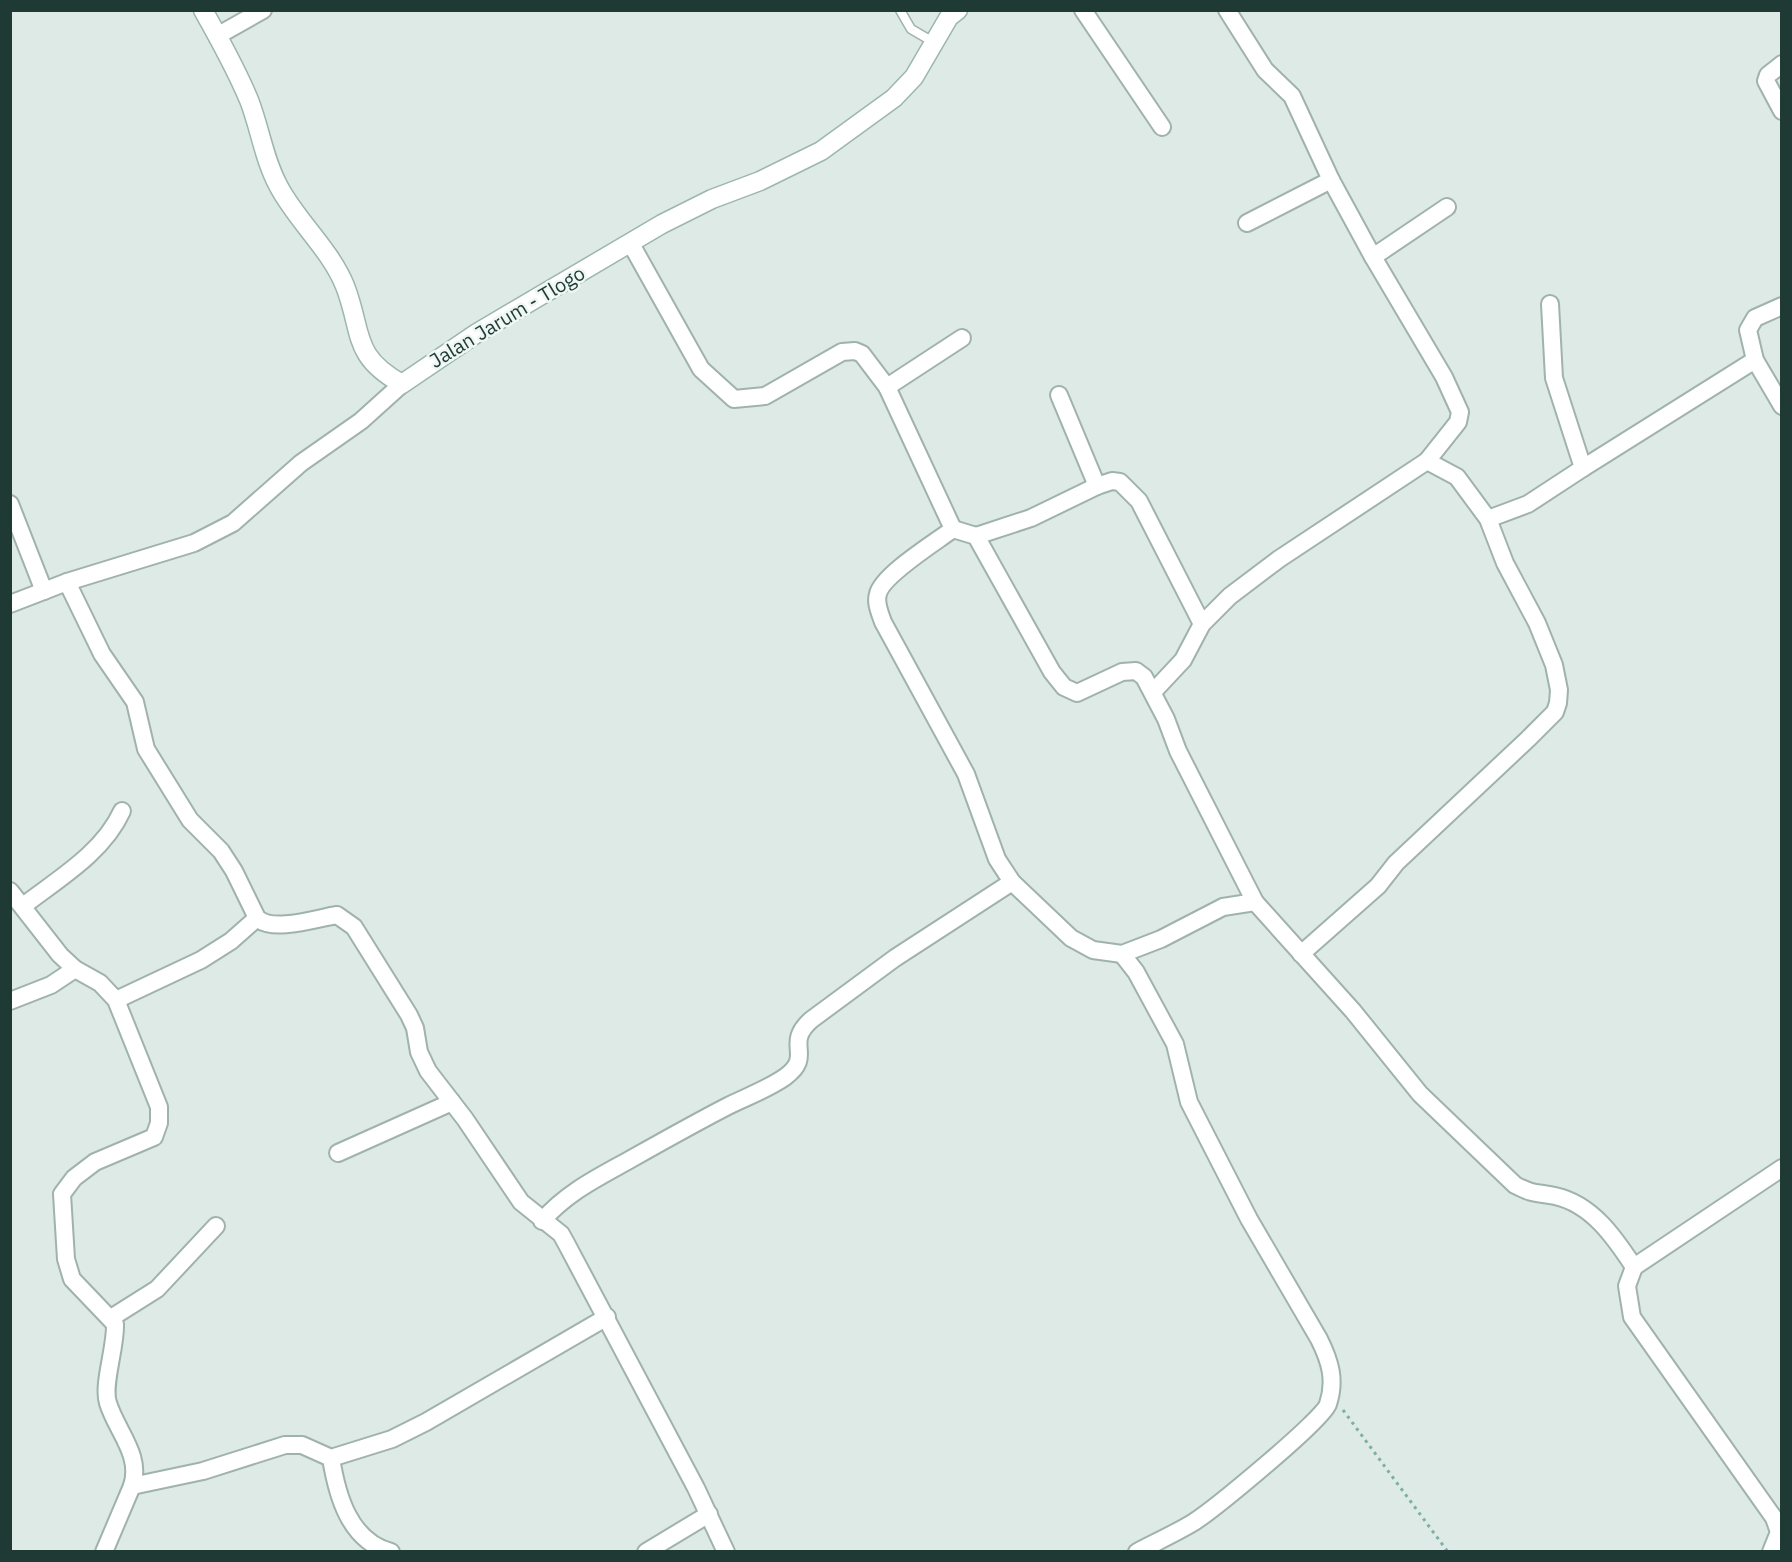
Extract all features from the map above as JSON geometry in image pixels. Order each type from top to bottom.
[{"type":"street","points":[[10,604],[67,582],[194,543],[233,523],[301,464],[361,421],[402,384],[383,373],[368,357],[358,337],[345,286],[330,259],[279,188],[269,167],[249,101],[203,10]]},
{"type":"street","points":[[217,36],[263,10]]},
{"type":"street","name":"Jalan Jarum - Tlogo","points":[[402,384],[477,333],[631,244],[712,199],[760,180],[821,151],[894,98],[914,77],[949,17],[958,10]]},
{"type":"street","points":[[1083,10],[1162,127]]},
{"type":"street","points":[[1153,692],[1184,660],[1202,624],[1230,596],[1279,560],[1426,461],[1458,422],[1460,412],[1444,376],[1373,257],[1331,180],[1292,96],[1265,70],[1227,10]]},
{"type":"street","points":[[1782,64],[1768,75],[1766,81],[1782,111]]},
{"type":"street","points":[[1247,223],[1331,180]]},
{"type":"street","points":[[1373,257],[1447,207]]},
{"type":"street","points":[[631,244],[701,369],[734,399],[765,396],[842,352],[855,351],[862,354],[887,387],[953,530]]},
{"type":"street","points":[[1551,304],[1554,378],[1583,468]]},
{"type":"street","points":[[1782,306],[1755,318],[1748,330],[1755,360],[1782,406]]},
{"type":"street","points":[[887,387],[962,338]]},
{"type":"street","points":[[1488,519],[1528,504],[1755,360]]},
{"type":"street","points":[[1059,395],[1097,486]]},
{"type":"street","points":[[1301,954],[1378,886],[1396,863],[1555,712],[1559,690],[1554,666],[1537,623],[1505,563],[1488,519],[1457,477],[1426,461]]},
{"type":"street","points":[[953,530],[976,536],[1032,518],[1097,486],[1112,481],[1120,482],[1133,493],[1202,624]]},
{"type":"street","points":[[10,504],[44,591]]},
{"type":"street","points":[[953,530],[890,577],[878,593],[878,607],[966,774],[997,859],[1012,882],[1071,938],[1093,950],[1122,954],[1161,939],[1223,907],[1255,902]]},
{"type":"street","points":[[976,536],[1052,672],[1064,687],[1077,693],[1122,672],[1136,671],[1144,677],[1153,692],[1178,751],[1255,902],[1353,1011],[1420,1094],[1515,1185],[1533,1195],[1556,1196],[1588,1211],[1616,1239],[1634,1267]]},
{"type":"street","points":[[67,582],[102,654],[135,702],[146,749],[190,820],[221,851],[234,871],[257,918],[262,923],[276,925],[337,915],[345,918],[354,927],[398,993],[415,1028],[419,1052],[428,1071],[521,1202],[561,1234],[567,1242],[709,1514],[726,1551]]},
{"type":"street","points":[[23,906],[70,870],[107,837],[122,811]]},
{"type":"street","points":[[542,1221],[566,1196],[694,1124],[783,1078],[796,1067],[800,1057],[797,1038],[800,1030],[811,1020],[895,958],[1012,882]]},
{"type":"street","points":[[10,891],[60,955],[75,969],[100,983],[116,1000],[143,1072],[154,1089],[159,1107],[159,1123],[154,1137],[145,1143],[86,1167],[64,1188],[61,1200],[66,1259],[72,1279],[115,1324],[116,1336],[107,1393],[108,1403],[132,1456],[136,1473],[104,1551]]},
{"type":"street","points":[[116,1000],[201,960],[231,941],[257,918]]},
{"type":"street","points":[[1122,954],[1137,972],[1174,1044],[1189,1102],[1249,1219],[1329,1359],[1333,1380],[1324,1414],[1224,1501],[1194,1522],[1137,1551]]},
{"type":"street","points":[[10,1001],[51,985],[75,969]]},
{"type":"street","points":[[338,1152],[452,1102]]},
{"type":"street","points":[[1771,1551],[1779,1532],[1774,1518],[1632,1317],[1628,1286],[1634,1267],[1782,1168]]},
{"type":"street","points":[[111,1318],[157,1289],[216,1226]]},
{"type":"street","points":[[132,1486],[203,1471],[285,1445],[302,1445],[331,1458],[392,1438],[426,1422],[607,1317]]},
{"type":"street","points":[[331,1458],[334,1480],[350,1521],[371,1543],[391,1551]]},
{"type":"street","points":[[646,1551],[709,1514]]},
{"type":"lane","points":[[900,10],[911,29],[935,44]]},
{"type":"path","points":[[1330,1392],[1448,1551]]}]
